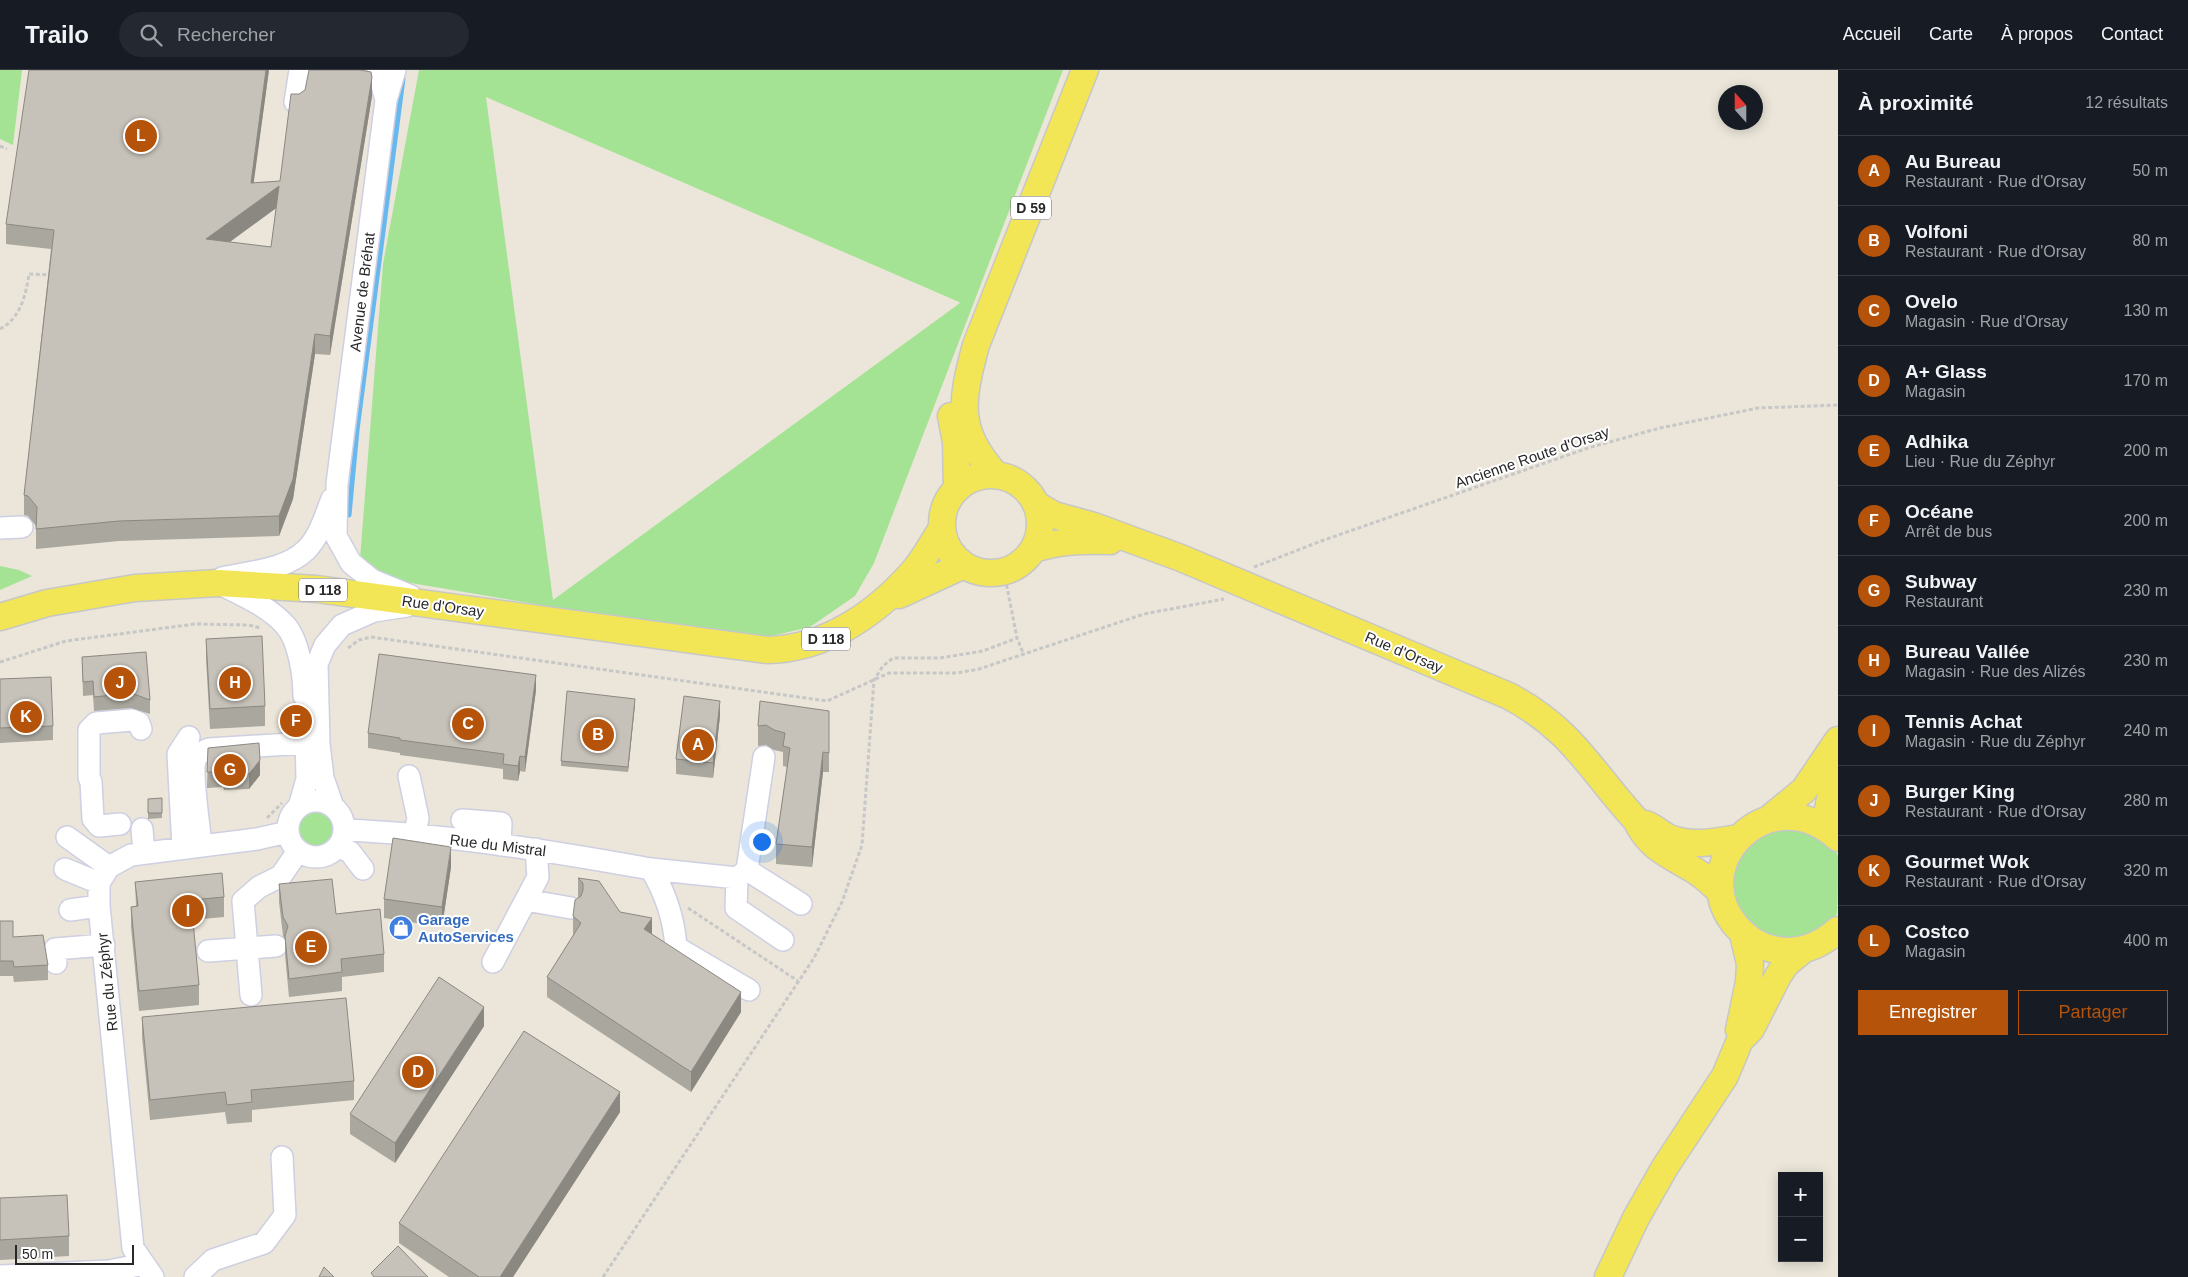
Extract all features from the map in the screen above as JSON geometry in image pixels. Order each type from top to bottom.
[{"type":"main road","name":"D 59","points":[[957,489],[956,442],[951,414],[956,384],[976,346],[1085,70]]},
{"type":"main road","name":"D 59","points":[[976,346],[966,385],[964,412],[971,439],[979,456],[996,475]]},
{"type":"main road","points":[[982,475],[996,475],[1009,478],[1021,484],[1030,493],[1037,505],[1040,535],[1034,549],[1016,567],[1004,572],[990,573],[976,571],[964,565],[953,555],[946,543],[942,528],[947,502],[957,489],[968,480],[982,475]]},
{"type":"main road","name":"Rue d'Orsay","points":[[1037,505],[1054,515],[1094,526],[1133,542],[1181,558],[1509,696],[1528,706],[1549,721],[1570,740],[1636,820],[1642,833],[1662,851],[1703,876],[1721,892]]},
{"type":"main road","name":"Rue d'Orsay","points":[[876,607],[917,567],[942,528]]},
{"type":"main road","name":"Rue d'Orsay","points":[[1034,549],[1056,542],[1077,540],[1133,542]]},
{"type":"main road","name":"Rue d'Orsay","points":[[0,617],[47,603],[135,588],[209,583],[317,590],[427,603],[767,650],[788,650],[829,638],[876,607],[964,565]]},
{"type":"main road","points":[[1838,740],[1804,790],[1770,818],[1752,826],[1738,838],[1728,854],[1722,872],[1721,892],[1725,909],[1744,934],[1764,947],[1782,951],[1803,950],[1824,942],[1838,930]]},
{"type":"main road","points":[[1770,818],[1808,818],[1832,832],[1838,754]]},
{"type":"main road","points":[[1636,820],[1681,842],[1706,844],[1738,838]]},
{"type":"main road","points":[[1740,1040],[1739,1026],[1749,982],[1750,964],[1744,934]]},
{"type":"main road","points":[[1608,1277],[1636,1218],[1665,1167],[1725,1076],[1740,1040],[1750,1029],[1786,964],[1803,950]]},
{"type":"street","points":[[295,102],[300,70]]},
{"type":"street","name":"Avenue de Bréhat","points":[[378,70],[386,100]]},
{"type":"street","name":"Avenue de Bréhat","points":[[394,70],[386,100],[337,484],[336,536],[351,563],[372,580],[427,603]]},
{"type":"street","name":"Avenue de Bréhat","points":[[209,583],[289,561],[306,550],[320,529],[337,484]]},
{"type":"street","points":[[0,528],[22,527]]},
{"type":"street","points":[[209,583],[259,604],[286,626],[302,664],[306,744],[306,778],[292,803],[289,823],[293,841],[306,855],[323,856],[341,838]]},
{"type":"street","points":[[363,868],[341,838],[339,813],[333,807],[323,778],[319,744],[317,664],[325,645],[342,625],[374,612],[427,603]]},
{"type":"street","points":[[120,824],[99,826],[93,819],[89,776],[89,730],[96,723],[132,720],[139,723],[141,729]]},
{"type":"street","points":[[189,736],[178,754],[192,847]]},
{"type":"street","points":[[192,847],[197,807],[195,760],[200,753],[208,749],[306,744]]},
{"type":"street","points":[[764,757],[736,908],[782,940]]},
{"type":"street","points":[[409,776],[418,818],[415,834]]},
{"type":"street","points":[[292,803],[316,802],[333,807]]},
{"type":"street","points":[[462,820],[501,823],[500,845]]},
{"type":"street","points":[[142,829],[144,853]]},
{"type":"street","name":"Rue du Mistral","points":[[341,838],[415,834],[536,849],[651,869],[692,874],[742,874]]},
{"type":"street","points":[[67,837],[104,875]]},
{"type":"street","points":[[65,869],[104,875],[131,855],[257,839],[293,841]]},
{"type":"street","points":[[251,995],[243,902],[259,887],[280,876],[293,841]]},
{"type":"street","points":[[493,962],[538,877],[536,849]]},
{"type":"street","points":[[651,869],[663,889],[674,920],[676,947],[749,990]]},
{"type":"street","points":[[742,874],[801,904]]},
{"type":"street","name":"Rue du Zéphyr","points":[[104,875],[99,906],[133,1248],[148,1271]]},
{"type":"street","points":[[526,900],[571,908]]},
{"type":"street","points":[[70,910],[99,906]]},
{"type":"street","points":[[56,963],[55,949],[104,945]]},
{"type":"street","points":[[208,951],[276,946]]},
{"type":"street","points":[[195,1277],[213,1260],[264,1243],[270,1236],[285,1215],[282,1157]]},
{"type":"street","points":[[0,1276],[148,1271]]},
{"type":"path","points":[[0,146],[7,149]]},
{"type":"path","points":[[0,329],[10,324],[25,297],[29,274],[51,275]]},
{"type":"path","name":"Ancienne Route d'Orsay","points":[[1250,572],[1261,563],[1588,448],[1660,428],[1758,408],[1838,405]]},
{"type":"path","points":[[1004,572],[1016,638],[1024,655]]},
{"type":"path","points":[[343,652],[359,640],[371,637],[827,701],[889,673],[957,673],[972,670],[1024,655],[1144,614],[1223,600],[1230,596]]},
{"type":"path","points":[[0,662],[66,641],[195,624],[248,624],[261,628]]},
{"type":"path","points":[[603,1277],[814,958],[842,902],[862,845],[874,680],[883,666],[893,658],[940,658],[983,651],[1016,638]]},
{"type":"path","points":[[262,821],[292,803]]},
{"type":"path","points":[[686,907],[798,981]]},
{"type":"green space","points":[[0,70],[22,70],[13,145],[0,139]]},
{"type":"green space","points":[[419,70],[1063,70],[874,563],[855,596],[810,627],[759,639],[647,623],[405,582],[371,569],[360,559],[383,264]],"holes":[[[486,97],[959,302],[553,600]]]},
{"type":"green space","points":[[0,566],[19,570],[32,576],[0,590]]},
{"type":"green space","points":[[316,810],[330,815],[335,829],[330,843],[316,848],[302,843],[297,829],[302,815]]},
{"type":"green space","points":[[1771,830],[1806,830],[1835,850],[1838,856],[1837,913],[1829,923],[1815,933],[1792,939],[1773,937],[1761,932],[1751,924],[1743,914],[1737,901],[1733,888],[1733,874],[1736,861],[1746,847]]},
{"type":"building","points":[[29,70],[266,70],[251,183],[280,181],[291,94],[299,94],[305,90],[309,70],[360,70],[371,72],[372,77],[330,336],[315,334],[293,479],[279,516],[119,521],[36,529],[37,507],[28,496],[24,495],[54,230],[6,224]],"holes":[[[279,186],[271,247],[206,239]]]},
{"type":"building","points":[[262,636],[265,706],[210,709],[206,639]]},
{"type":"building","points":[[146,652],[150,700],[131,693],[94,697],[93,681],[83,682],[82,657]]},
{"type":"building","points":[[379,654],[536,675],[525,757],[520,756],[518,766],[503,764],[504,754],[400,740],[400,738],[368,733]]},
{"type":"building","points":[[51,677],[53,726],[0,728],[0,679]]},
{"type":"building","points":[[567,691],[635,699],[628,767],[561,761]]},
{"type":"building","points":[[684,696],[720,701],[713,763],[676,759]]},
{"type":"building","points":[[760,701],[829,711],[829,753],[823,752],[812,847],[776,844],[790,748],[783,746],[785,733],[774,730],[766,725],[758,726]]},
{"type":"building","points":[[259,743],[260,760],[249,774],[224,775],[223,772],[207,772],[208,748]]},
{"type":"building","points":[[162,798],[162,813],[148,813],[148,799]]},
{"type":"building","points":[[393,838],[451,847],[442,907],[384,899]]},
{"type":"building","points":[[222,873],[224,897],[191,900],[199,985],[139,991],[131,907],[138,906],[135,882]]},
{"type":"building","points":[[578,878],[599,881],[620,912],[652,918],[644,929],[741,992],[691,1072],[547,977],[581,923],[573,916],[575,900],[581,896],[583,890],[583,883]]},
{"type":"building","points":[[332,879],[336,914],[380,909],[384,954],[341,959],[342,972],[289,979],[285,936],[288,926],[283,917],[279,884]]},
{"type":"building","points":[[0,921],[13,921],[13,937],[43,935],[48,965],[14,967],[13,961],[0,961]]},
{"type":"building","points":[[439,977],[484,1007],[395,1143],[350,1114]]},
{"type":"building","points":[[346,998],[354,1081],[251,1090],[252,1102],[227,1105],[225,1092],[150,1100],[142,1017]]},
{"type":"building","points":[[524,1031],[620,1092],[500,1277],[479,1277],[399,1223]]},
{"type":"building","points":[[67,1195],[69,1236],[0,1240],[0,1198]]},
{"type":"building","points":[[398,1246],[428,1277],[374,1277],[371,1273]]},
{"type":"building","points":[[324,1267],[334,1277],[319,1277]]},
{"type":"waterway","points":[[349,515],[357,430],[403,79]]},
{"type":"place","name":"Costco","points":[[141,136]]},
{"type":"place","name":"Burger King","points":[[120,683]]},
{"type":"place","name":"Bureau Vallée","points":[[235,683]]},
{"type":"place","name":"Gourmet Wok","points":[[26,717]]},
{"type":"place","name":"Océane","points":[[296,721]]},
{"type":"place","name":"Ovelo","points":[[468,724]]},
{"type":"place","name":"Volfoni","points":[[598,735]]},
{"type":"place","name":"Au Bureau","points":[[698,745]]},
{"type":"place","name":"Subway","points":[[230,770]]},
{"type":"place","name":"Tennis Achat","points":[[188,911]]},
{"type":"place","name":"Garage AutoServices","points":[[401,928]]},
{"type":"place","name":"Adhika","points":[[311,947]]},
{"type":"place","name":"A+ Glass","points":[[418,1072]]}]
